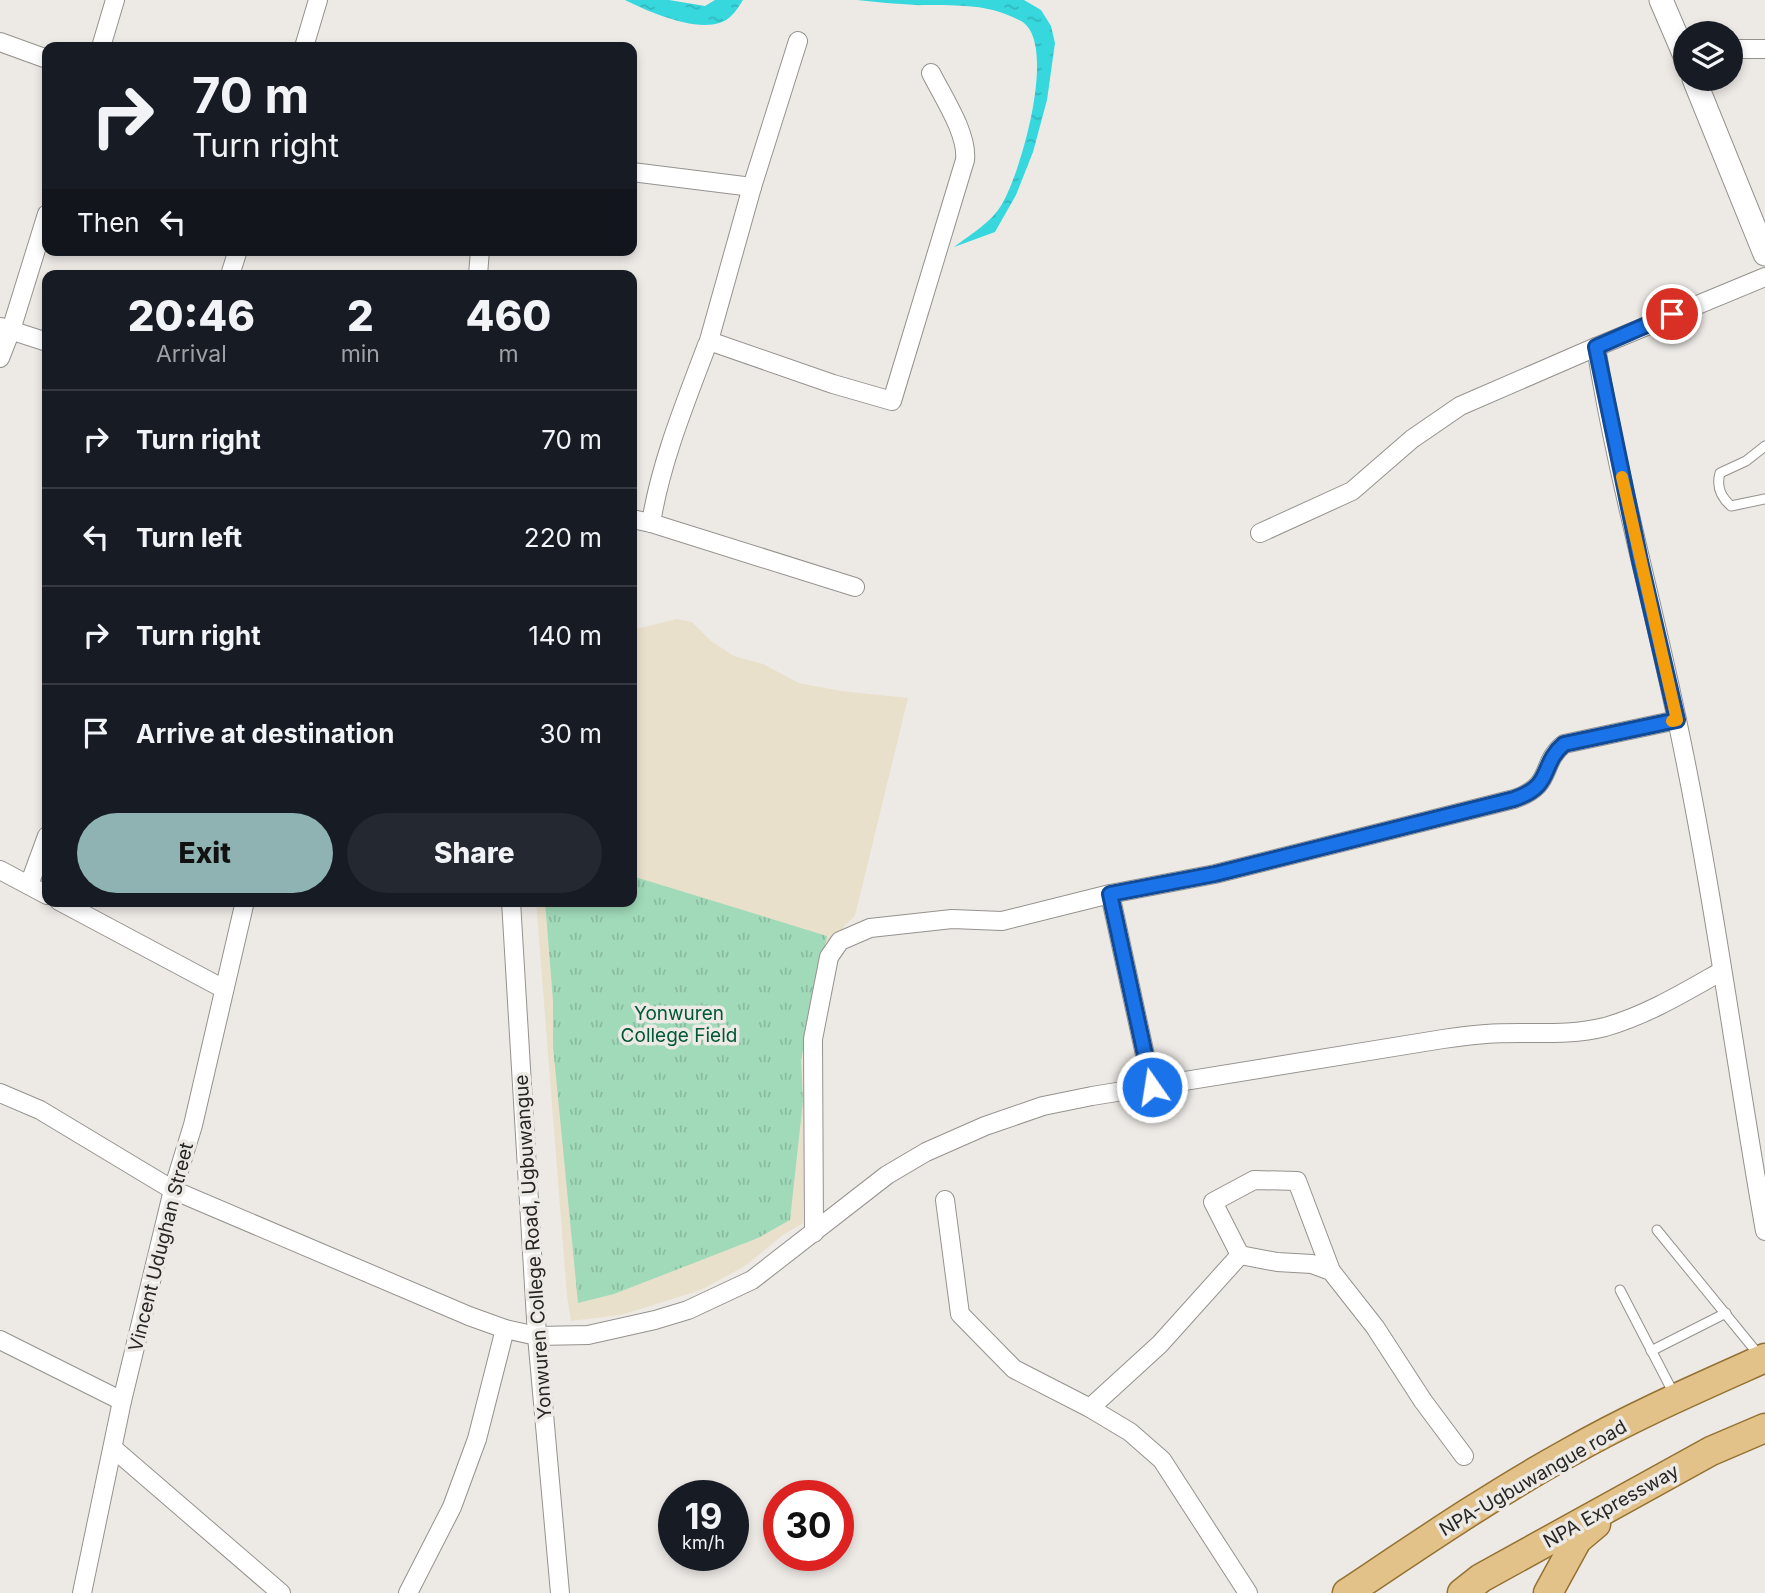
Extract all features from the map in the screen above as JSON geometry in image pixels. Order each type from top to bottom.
[{"type":"main road","name":"NPA-Ugbuwangue road","points":[[1347,1593],[1453,1522],[1568,1453],[1676,1398],[1764,1359]]},
{"type":"main road","name":"NPA Expressway","points":[[1462,1593],[1481,1578],[1630,1495],[1711,1451],[1765,1428]]},
{"type":"main road","points":[[1549,1593],[1577,1540],[1630,1495]]},
{"type":"street","points":[[102,42],[115,0]]},
{"type":"street","points":[[305,42],[318,0]]},
{"type":"street","points":[[1661,0],[1673,28]]},
{"type":"street","points":[[651,523],[657,486],[708,344],[752,187],[798,41]]},
{"type":"street","points":[[0,42],[42,57]]},
{"type":"street","points":[[1743,49],[1765,49]]},
{"type":"street","points":[[708,344],[712,342],[833,384],[892,401],[965,160],[966,148],[960,131],[930,73]]},
{"type":"street","points":[[1700,91],[1765,254]]},
{"type":"street","points":[[637,173],[752,187]]},
{"type":"street","points":[[0,358],[6,328],[42,228]]},
{"type":"street","points":[[1260,533],[1352,491],[1412,439],[1460,406],[1765,277]]},
{"type":"street","points":[[6,328],[42,340]]},
{"type":"street","points":[[1596,347],[1640,561],[1677,720],[1765,1231]]},
{"type":"street","points":[[637,520],[855,587]]},
{"type":"street","points":[[814,1233],[813,1039],[829,957],[840,941],[870,929],[953,919],[1002,921],[1110,894],[1215,874],[1514,799],[1534,792],[1542,782],[1557,750],[1564,744],[1677,720]]},
{"type":"street","points":[[29,885],[42,850]]},
{"type":"street","points":[[0,870],[42,892]]},
{"type":"street","points":[[1110,894],[1152,1087]]},
{"type":"street","points":[[70,907],[224,989]]},
{"type":"street","name":"Vincent Udughan Street","points":[[82,1593],[122,1401],[173,1190],[193,1125],[244,907]]},
{"type":"street","name":"Yonwuren College Road, Ugbuwangue","points":[[511,907],[537,1336],[560,1593]]},
{"type":"street","points":[[0,1093],[40,1110],[173,1190],[505,1329],[537,1336],[588,1335],[688,1310],[751,1280],[887,1175],[926,1152],[972,1131],[1043,1106],[1443,1039],[1486,1034],[1552,1034],[1604,1027],[1643,1013],[1722,971]]},
{"type":"street","points":[[1240,1255],[1213,1202],[1254,1180],[1297,1181],[1331,1271],[1375,1327],[1423,1401],[1464,1456]]},
{"type":"street","points":[[945,1200],[960,1314],[1014,1369],[1130,1432],[1162,1460],[1248,1593]]},
{"type":"street","points":[[1090,1408],[1160,1344],[1240,1255]]},
{"type":"street","points":[[1240,1255],[1277,1262],[1312,1264],[1331,1271]]},
{"type":"street","points":[[408,1593],[452,1507],[477,1439],[505,1329]]},
{"type":"street","points":[[0,1340],[122,1401]]},
{"type":"street","points":[[114,1449],[281,1593]]},
{"type":"lane","points":[[1765,446],[1746,461],[1720,473],[1717,483],[1723,499],[1731,506],[1765,499]]},
{"type":"lane","points":[[1657,1230],[1764,1359]]},
{"type":"lane","points":[[1620,1290],[1676,1398]]},
{"type":"lane","points":[[1651,1351],[1726,1313]]},
{"type":"shaded area","points":[[677,619],[692,622],[711,641],[734,656],[763,664],[799,683],[841,691],[908,698],[855,916],[845,925],[821,969],[804,1051],[806,1100],[803,1223],[783,1235],[745,1266],[701,1290],[621,1315],[571,1321],[536,907],[637,907],[637,629]]},
{"type":"green space","name":"Yonwuren College Field","points":[[637,878],[827,936],[801,1060],[803,1101],[790,1220],[758,1238],[614,1294],[578,1303],[553,1046],[553,1001],[545,907],[637,907]]},
{"type":"water","points":[[625,0],[669,0],[705,6],[715,0],[743,0],[730,17],[720,23],[707,25],[678,21]]},
{"type":"water","points":[[857,0],[1024,0],[1041,10],[1051,26],[1055,43],[1047,100],[1033,152],[1016,195],[995,232],[954,247],[993,217],[1010,189],[1032,110],[1037,54],[1032,34],[1021,21],[982,8]]},
{"type":"slow traffic","points":[[1622,477],[1677,720],[1672,721]]},
{"type":"route","points":[[1152,1087],[1110,894],[1215,874],[1514,799],[1534,792],[1542,782],[1557,750],[1564,744],[1677,720],[1602,388],[1596,347],[1672,314]]}]
